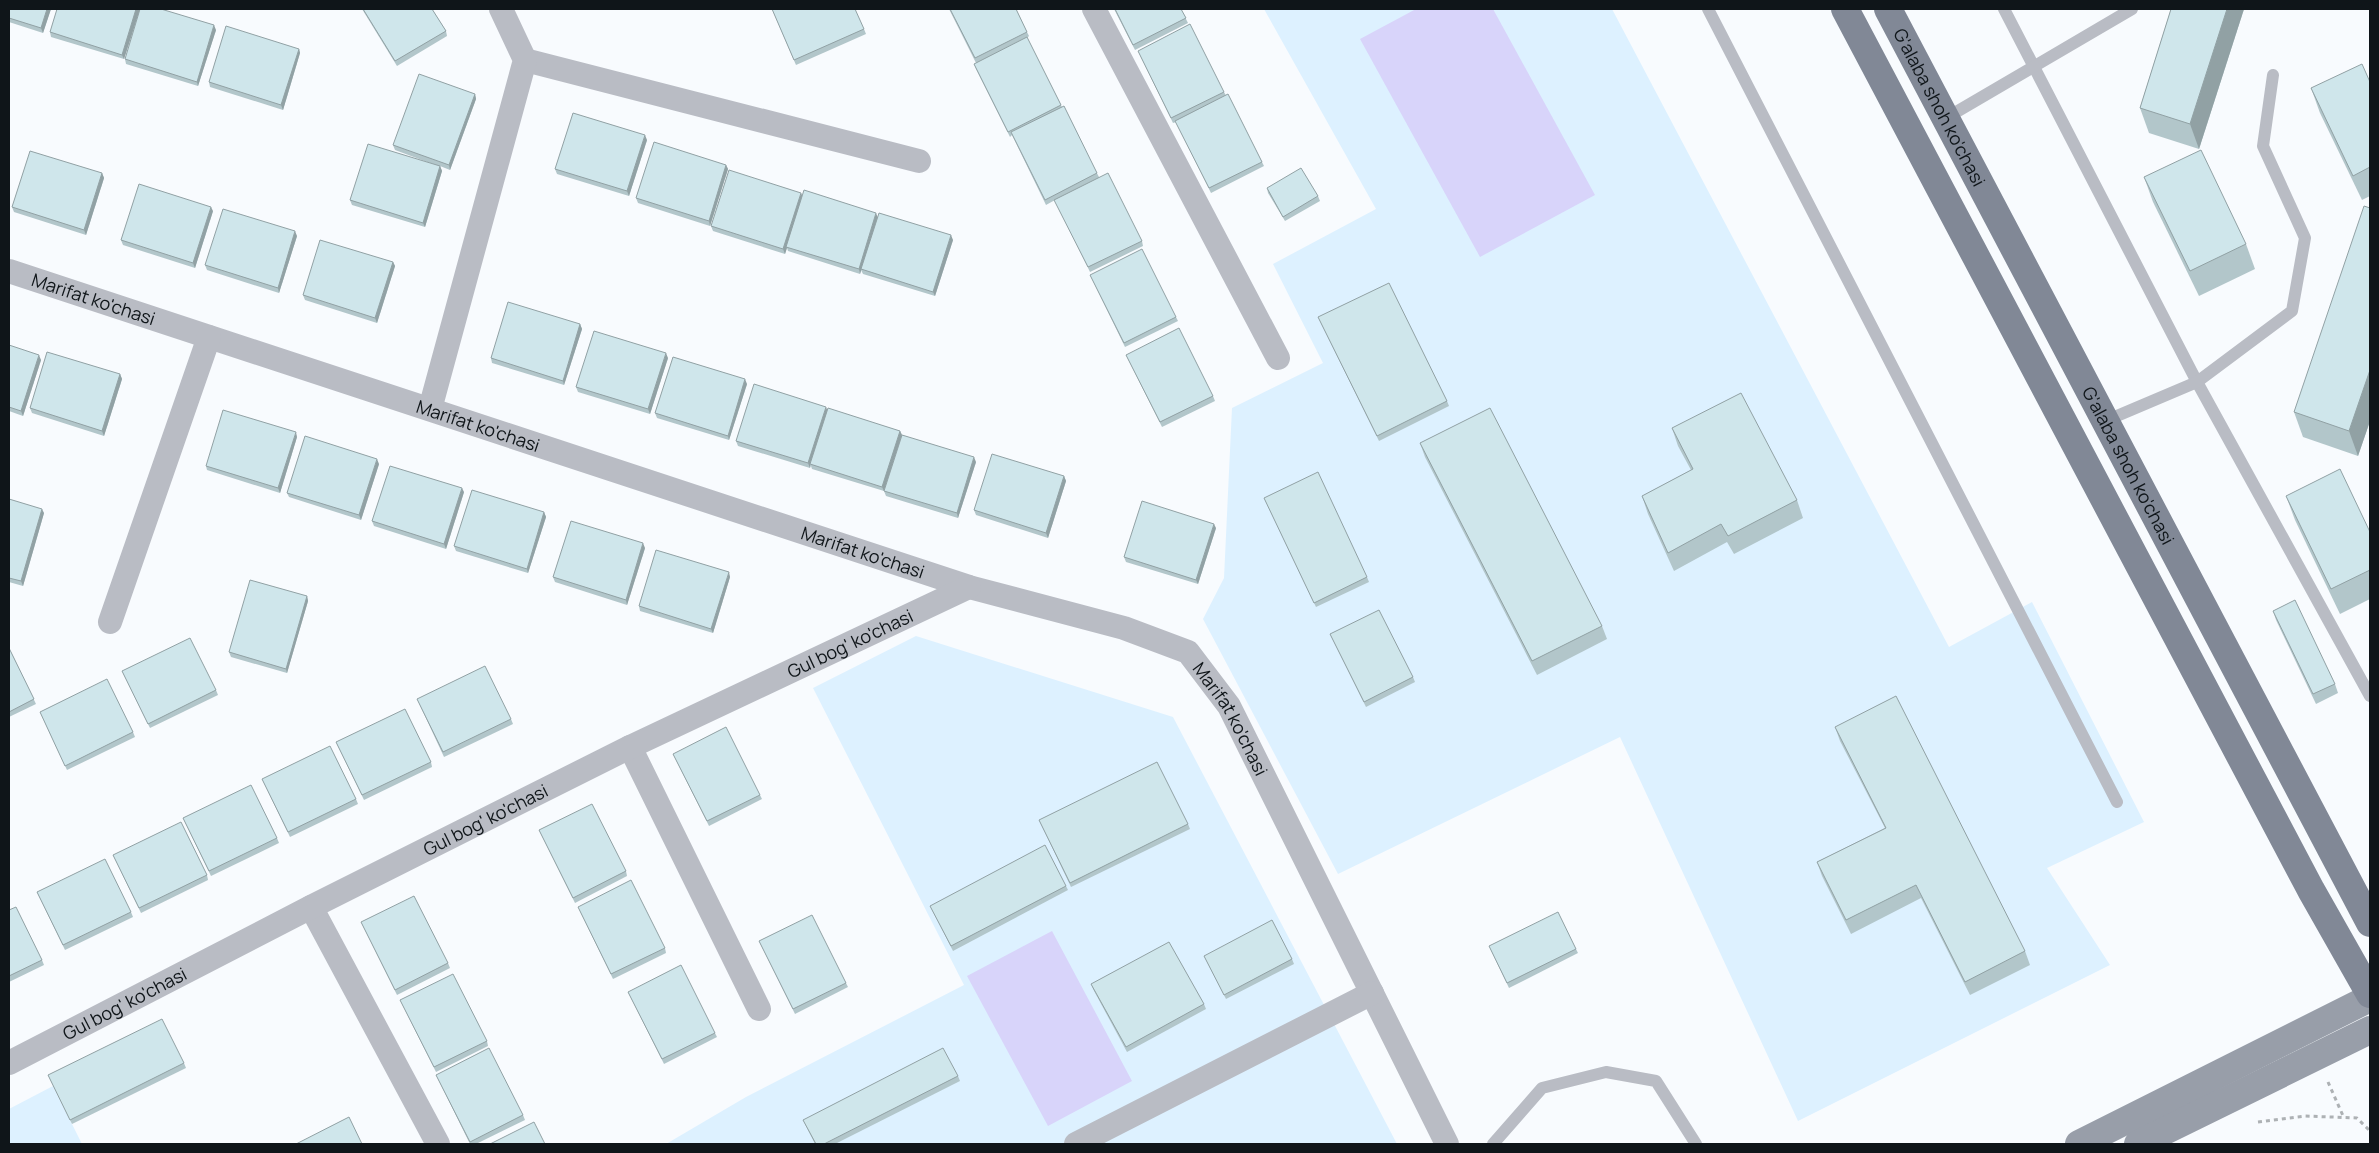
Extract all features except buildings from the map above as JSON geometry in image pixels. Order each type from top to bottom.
[{"type":"main road","name":"G'alaba shoh ko'chasi","points":[[1845,9],[2311,890],[2370,994]]},
{"type":"main road","name":"G'alaba shoh ko'chasi","points":[[1888,9],[2370,923]]},
{"type":"main road","points":[[2078,1144],[2370,998]]},
{"type":"main road","points":[[2138,1144],[2370,1030]]},
{"type":"street","points":[[430,409],[525,60],[501,9]]},
{"type":"street","points":[[1094,9],[1278,358]]},
{"type":"street","points":[[525,60],[919,161]]},
{"type":"street","name":"Marifat ko'chasi","points":[[9,271],[968,587],[1124,628],[1188,652],[1229,706],[1447,1144]]},
{"type":"street","points":[[110,622],[209,337]]},
{"type":"street","name":"Gul bog' ko'chasi","points":[[9,1063],[311,907],[630,747],[968,587]]},
{"type":"street","points":[[630,747],[759,1009]]},
{"type":"street","points":[[311,907],[438,1144]]},
{"type":"street","points":[[1076,1144],[1372,993]]},
{"type":"lane","points":[[1708,9],[2117,802]]},
{"type":"lane","points":[[2004,9],[2197,382],[2370,696]]},
{"type":"lane","points":[[1946,118],[2132,9]]},
{"type":"lane","points":[[2105,421],[2197,382],[2292,311],[2305,238],[2264,146],[2273,75]]},
{"type":"lane","points":[[1493,1144],[1542,1088],[1606,1072],[1656,1080],[1696,1144]]},
{"type":"path","points":[[2327,1078],[2344,1118]]},
{"type":"path","points":[[2258,1122],[2305,1116],[2357,1118],[2370,1131]]},
{"type":"shaded area","points":[[1264,9],[1612,9],[1949,647],[2032,602],[2144,822],[2047,868],[2110,965],[1798,1121],[1620,737],[1338,874],[1203,619],[1224,578],[1232,408],[1323,363],[1273,264],[1376,209]]},
{"type":"shaded area","points":[[1416,9],[1493,9],[1595,195],[1480,257],[1360,39]]},
{"type":"shaded area","points":[[916,636],[1173,717],[1397,1144],[666,1144],[746,1097],[964,985],[813,688]]},
{"type":"shaded area","points":[[1052,931],[1132,1081],[1048,1126],[967,976]]},
{"type":"shaded area","points":[[53,1086],[82,1144],[9,1144],[9,1109]]}]
